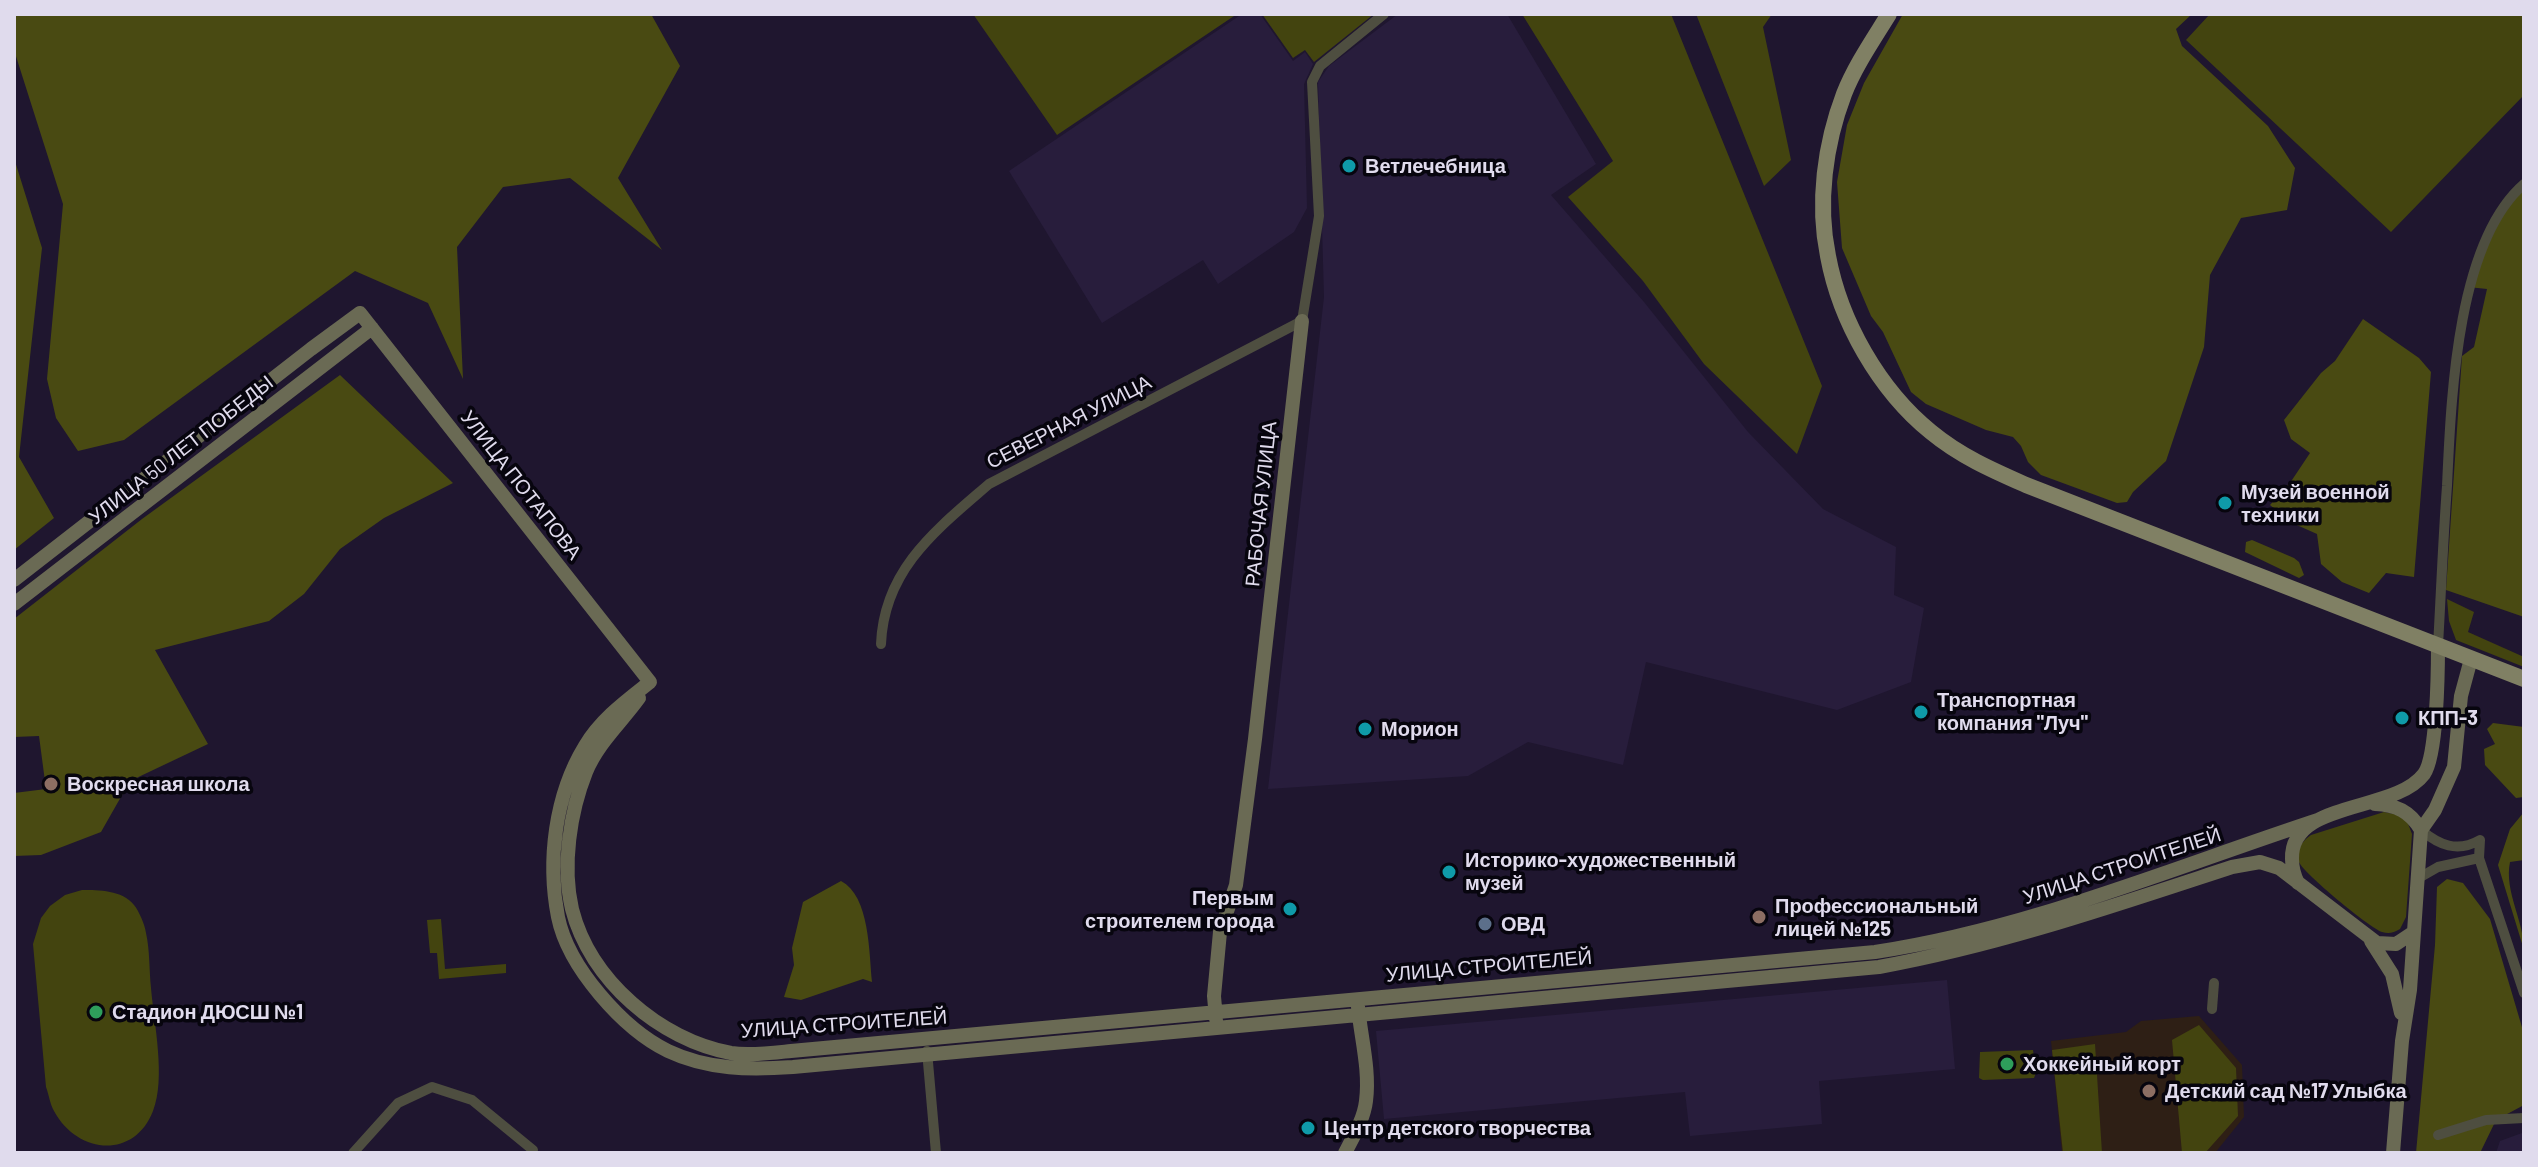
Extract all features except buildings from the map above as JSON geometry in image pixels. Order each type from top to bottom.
[{"type":"main road","points":[[1889,14],[1865,52],[1845,93],[1833,132],[1825,181],[1824,221],[1828,257],[1847,315],[1869,358],[1900,403],[1945,444],[1997,472],[2524,679]]},
{"type":"street","name":"РАБОЧАЯ УЛИЦА","points":[[1217,1028],[1214,986],[1220,932],[1236,885],[1302,321],[1319,216],[1312,82],[1320,66],[1384,14]]},
{"type":"street","points":[[2414,932],[2396,944],[2384,945],[2370,938],[2298,883],[2293,870],[2294,842],[2303,829],[2318,820],[2407,788],[2422,778],[2430,765],[2437,694],[2453,380],[2462,321],[2483,244],[2511,195],[2524,184]]},
{"type":"street","name":"УЛИЦА ПОТАПОВА","points":[[360,313],[650,682]]},
{"type":"street","name":"УЛИЦА 50 ЛЕТ ПОБЕДЫ","points":[[14,580],[360,313]]},
{"type":"street","name":"СЕВЕРНАЯ УЛИЦА","points":[[881,644],[882,623],[909,559],[989,484],[1302,321]]},
{"type":"street","name":"УЛИЦА 50 ЛЕТ ПОБЕДЫ","points":[[14,604],[372,328]]},
{"type":"street","points":[[2393,1153],[2402,1041],[2410,990],[2421,830],[2435,810],[2454,769],[2461,696],[2471,659]]},
{"type":"street","name":"УЛИЦА СТРОИТЕЛЕЙ","points":[[650,682],[598,747],[586,772],[560,863],[558,919],[595,990],[638,1033],[667,1051],[722,1068],[928,1054],[1879,967],[1947,954],[2041,929],[2244,864],[2270,864],[2298,883]]},
{"type":"street","points":[[2363,805],[2391,805],[2401,809],[2421,830],[2445,846],[2458,848],[2480,840],[2479,858],[2524,993]]},
{"type":"street","name":"УЛИЦА СТРОИТЕЛЕЙ","points":[[560,863],[578,926],[606,976],[645,1015],[687,1039],[731,1053],[756,1054],[1810,960],[1912,946],[2037,915],[2225,854],[2318,820]]},
{"type":"street","points":[[2417,879],[2438,867],[2479,858]]},
{"type":"street","points":[[2370,938],[2392,974],[2400,1001],[2402,1041]]},
{"type":"street","points":[[2212,1009],[2214,983]]},
{"type":"street","points":[[1345,1153],[1358,1129],[1366,1103],[1367,1078],[1358,998]]},
{"type":"street","points":[[925,1039],[936,1153]]},
{"type":"street","points":[[353,1153],[398,1103],[432,1087],[472,1100],[533,1150]]},
{"type":"street","points":[[2438,1135],[2486,1120],[2524,1118]]},
{"type":"shaded area","points":[[14,14],[651,14],[680,66],[618,178],[662,250],[570,178],[503,187],[457,247],[463,379],[428,303],[355,271],[124,440],[78,451],[56,418],[47,379],[63,204],[14,50]]},
{"type":"shaded area","points":[[973,14],[1237,14],[1057,135]]},
{"type":"shaded area","points":[[1242,14],[1260,14],[1293,61],[1305,52],[1313,64],[1304,84],[1307,208],[1294,232],[1218,284],[1203,260],[1102,323],[1009,171]]},
{"type":"shaded area","points":[[1262,14],[1374,14],[1314,62],[1305,50],[1293,58]]},
{"type":"shaded area","points":[[1398,14],[1507,14],[1596,164],[1551,195],[1644,302],[1748,432],[1823,509],[1896,547],[1894,595],[1924,608],[1911,682],[1837,710],[1646,662],[1623,765],[1528,742],[1468,776],[1268,789],[1324,297],[1318,82],[1329,66]]},
{"type":"shaded area","points":[[1522,14],[1671,14],[1822,386],[1797,454],[1704,364],[1643,281],[1568,197],[1613,161]]},
{"type":"shaded area","points":[[1696,14],[1772,14],[1763,27],[1791,160],[1764,186]]},
{"type":"shaded area","points":[[1903,14],[2192,14],[2176,29],[2182,46],[2268,126],[2295,168],[2287,210],[2241,218],[2210,275],[2204,347],[2166,461],[2133,492],[2127,502],[2117,503],[2041,475],[2028,462],[2013,437],[1986,430],[1926,404],[1911,392],[1883,332],[1871,316],[1842,248],[1837,182],[1847,125],[1864,83]]},
{"type":"shaded area","points":[[2210,14],[2524,14],[2524,95],[2391,232],[2186,40]]},
{"type":"shaded area","points":[[14,158],[42,248],[19,457],[54,518],[14,550]]},
{"type":"shaded area","points":[[2524,181],[2524,617],[2446,590],[2462,356],[2474,347],[2487,289],[2468,287],[2471,266]]},
{"type":"shaded area","points":[[2363,319],[2419,358],[2431,372],[2414,577],[2386,573],[2369,593],[2342,582],[2321,564],[2317,534],[2290,522],[2270,505],[2310,453],[2291,439],[2284,420],[2321,373],[2335,361]]},
{"type":"shaded area","points":[[340,375],[453,483],[384,518],[340,549],[304,594],[269,621],[155,650],[208,744],[130,781],[101,832],[41,855],[14,856],[14,793],[46,789],[39,736],[14,737],[14,619],[142,519]]},
{"type":"shaded area","points":[[2252,540],[2294,558],[2304,575],[2299,578],[2245,552],[2246,542]]},
{"type":"shaded area","points":[[2447,599],[2474,612],[2468,632],[2524,657],[2524,667],[2456,640],[2449,621]]},
{"type":"shaded area","points":[[2493,723],[2524,727],[2524,797],[2516,798],[2485,765],[2484,749],[2495,744],[2487,729]]},
{"type":"shaded area","points":[[2384,812],[2407,821],[2412,834],[2406,917],[2400,929],[2389,933],[2375,928],[2338,900],[2303,868],[2298,858],[2300,847],[2311,835]]},
{"type":"shaded area","points":[[2524,812],[2524,860],[2510,862],[2509,873],[2524,950],[2498,865],[2510,829]]},
{"type":"shaded area","points":[[2447,879],[2463,883],[2490,919],[2524,1034],[2524,1105],[2496,1120],[2480,1153],[2416,1153],[2435,945],[2437,887]]},
{"type":"shaded area","points":[[841,881],[851,888],[863,912],[872,982],[863,979],[801,1000],[784,997],[794,965],[792,948],[803,902]]},
{"type":"shaded area","name":"Стадион ДЮСШ №1","points":[[82,890],[123,896],[140,914],[147,940],[158,1051],[159,1083],[153,1111],[133,1138],[105,1146],[76,1136],[64,1125],[51,1105],[46,1087],[33,944],[41,918],[50,906],[65,895]]},
{"type":"shaded area","points":[[441,919],[445,969],[506,964],[506,973],[439,979],[437,953],[430,953],[427,920]]},
{"type":"shaded area","points":[[1947,980],[1955,1069],[1819,1081],[1822,1124],[1690,1136],[1685,1092],[1384,1119],[1376,1031]]},
{"type":"shaded area","name":"Детский сад №17 Улыбка","points":[[2199,1016],[2242,1065],[2244,1117],[2215,1153],[2062,1153],[2051,1041],[2126,1032],[2141,1021]]},
{"type":"shaded area","points":[[2199,1025],[2236,1068],[2238,1116],[2205,1153],[2182,1153],[2172,1040]]},
{"type":"shaded area","points":[[2095,1044],[2102,1153],[2063,1153],[2052,1050]]},
{"type":"shaded area","name":"Хоккейный корт","points":[[2033,1050],[2034,1078],[1979,1078],[1980,1052]]},
{"type":"shaded area","points":[[2522,1133],[2524,1153],[2496,1153],[2500,1141]]},
{"type":"place","name":"Ветлечебница","points":[[1349,166]]},
{"type":"place","name":"Музей военной техники","points":[[2225,503]]},
{"type":"place","name":"Транспортная компания \"Луч\"","points":[[1921,712]]},
{"type":"place","name":"КПП-3","points":[[2402,718]]},
{"type":"place","name":"Морион","points":[[1365,729]]},
{"type":"place","name":"Воскресная школа","points":[[51,784]]},
{"type":"place","name":"Историко-художественный музей","points":[[1449,872]]},
{"type":"place","name":"Первым строителем города","points":[[1290,909]]},
{"type":"place","name":"Профессиональный лицей №125","points":[[1759,917]]},
{"type":"place","name":"ОВД","points":[[1485,924]]},
{"type":"place","name":"Стадион ДЮСШ №1","points":[[96,1012]]},
{"type":"place","name":"Хоккейный корт","points":[[2007,1064]]},
{"type":"place","name":"Детский сад №17 Улыбка","points":[[2149,1091]]},
{"type":"place","name":"Центр детского творчества","points":[[1308,1128]]}]
